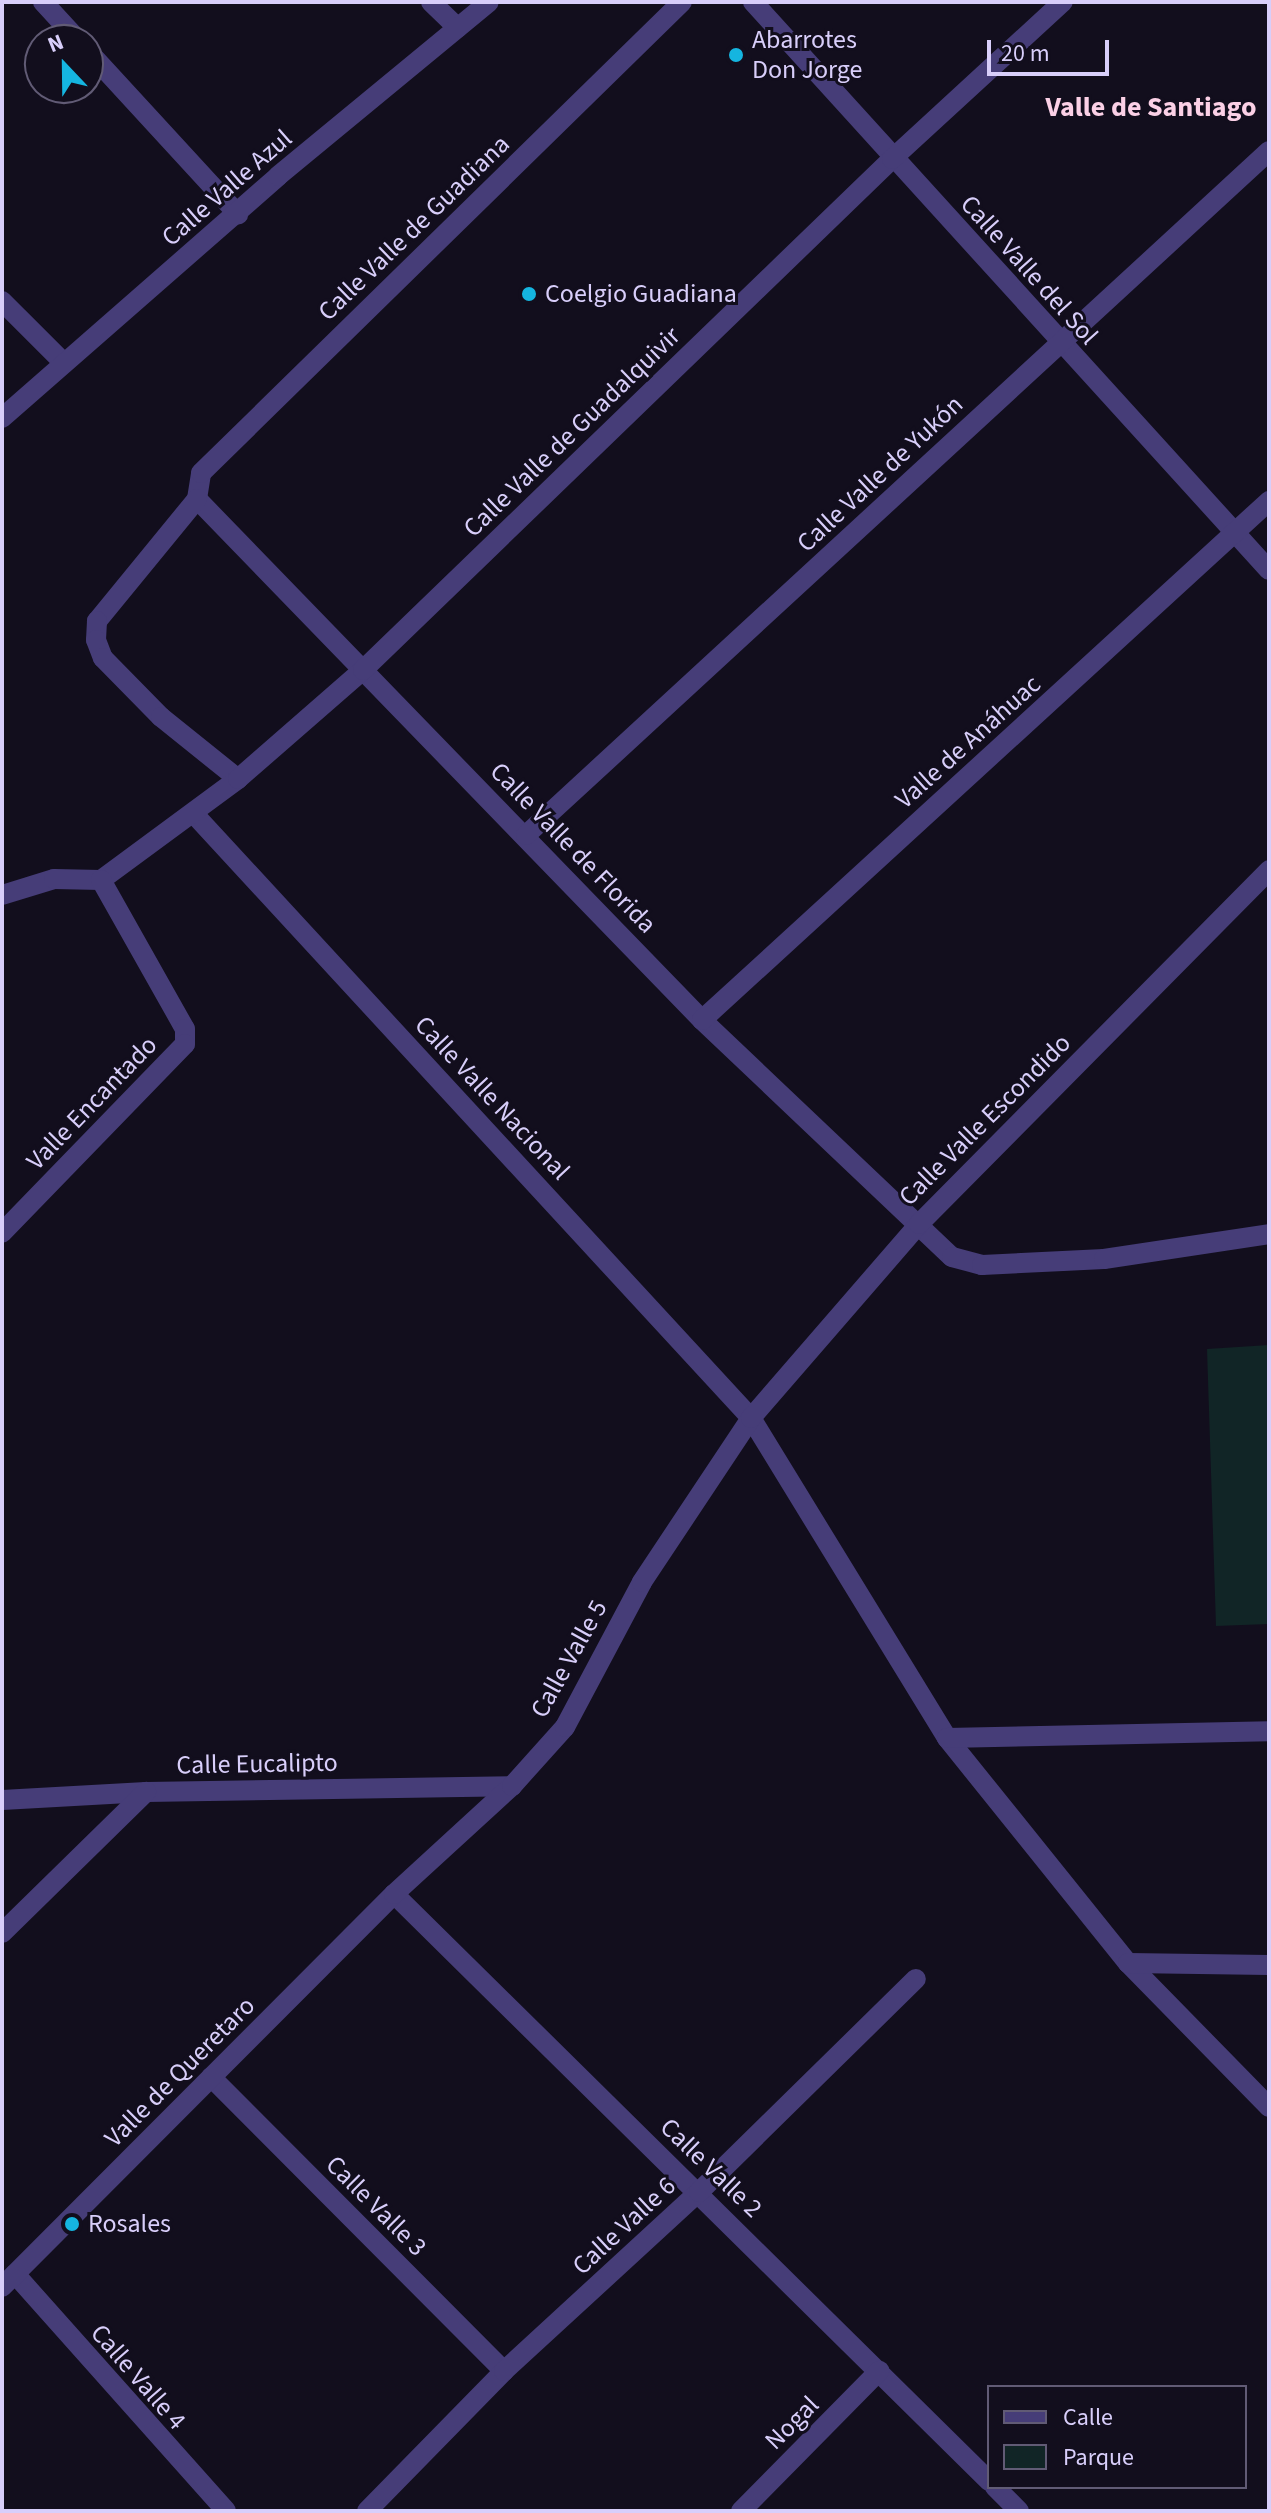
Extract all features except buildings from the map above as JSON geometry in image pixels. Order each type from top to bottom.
[{"type":"street","points":[[43,2],[63,24]]},
{"type":"street","points":[[431,2],[458,28]]},
{"type":"street","name":"Calle Valle Azul","points":[[2,418],[62,361],[489,2]]},
{"type":"street","name":"Calle Valle de Guadiana","points":[[238,779],[161,717],[103,658],[96,640],[97,621],[197,499],[201,473],[682,2]]},
{"type":"street","name":"Calle Valle del Sol","points":[[753,2],[1059,343],[1269,570]]},
{"type":"street","name":"Calle Valle de Guadalquivir","points":[[101,880],[238,779],[363,670],[892,159],[1063,2]]},
{"type":"street","points":[[104,68],[238,214]]},
{"type":"street","name":"Calle Valle de Yukón","points":[[526,835],[1269,151]]},
{"type":"street","points":[[2,301],[62,361]]},
{"type":"street","name":"Calle Valle de Florida","points":[[197,499],[702,1020],[952,1257],[982,1265],[1104,1259],[1269,1234]]},
{"type":"street","name":"Valle de Anáhuac","points":[[702,1020],[1269,501]]},
{"type":"street","name":"Calle Valle Nacional","points":[[194,814],[751,1418],[947,1738],[1128,1963],[1269,2107]]},
{"type":"street","name":"Calle Valle Escondido","points":[[751,1418],[919,1224],[1269,870]]},
{"type":"street","points":[[2,895],[54,879],[101,880]]},
{"type":"street","name":"Valle Encantado","points":[[2,1233],[185,1044],[185,1029],[101,880]]},
{"type":"street","name":"Calle Valle 5","points":[[394,1894],[512,1786],[565,1727],[642,1582],[751,1418]]},
{"type":"street","points":[[947,1738],[1269,1731]]},
{"type":"street","name":"Calle Eucalipto","points":[[2,1800],[146,1792],[512,1786]]},
{"type":"street","points":[[2,1933],[146,1792]]},
{"type":"street","name":"Valle de Queretaro","points":[[9,2280],[394,1894]]},
{"type":"street","name":"Calle Valle 2","points":[[394,1894],[987,2479]]},
{"type":"street","points":[[1128,1963],[1269,1965]]},
{"type":"street","name":"Calle Valle 6","points":[[367,2511],[504,2371],[699,2192],[916,1979]]},
{"type":"street","name":"Calle Valle 3","points":[[211,2077],[504,2371]]},
{"type":"street","name":"Calle Valle 4","points":[[9,2280],[226,2511]]},
{"type":"street","name":"Nogal","points":[[741,2511],[879,2371]]},
{"type":"street","points":[[997,2489],[1019,2511]]},
{"type":"green space","points":[[1269,1345],[1269,1624],[1216,1626],[1207,1349]]},
{"type":"place","name":"Abarrotes Don Jorge","points":[[736,55]]},
{"type":"place","name":"Coelgio Guadiana","points":[[529,294]]},
{"type":"place","name":"Rosales","points":[[72,2224]]},
{"type":"district","name":"Valle de Santiago","points":[[1151,107]]}]
